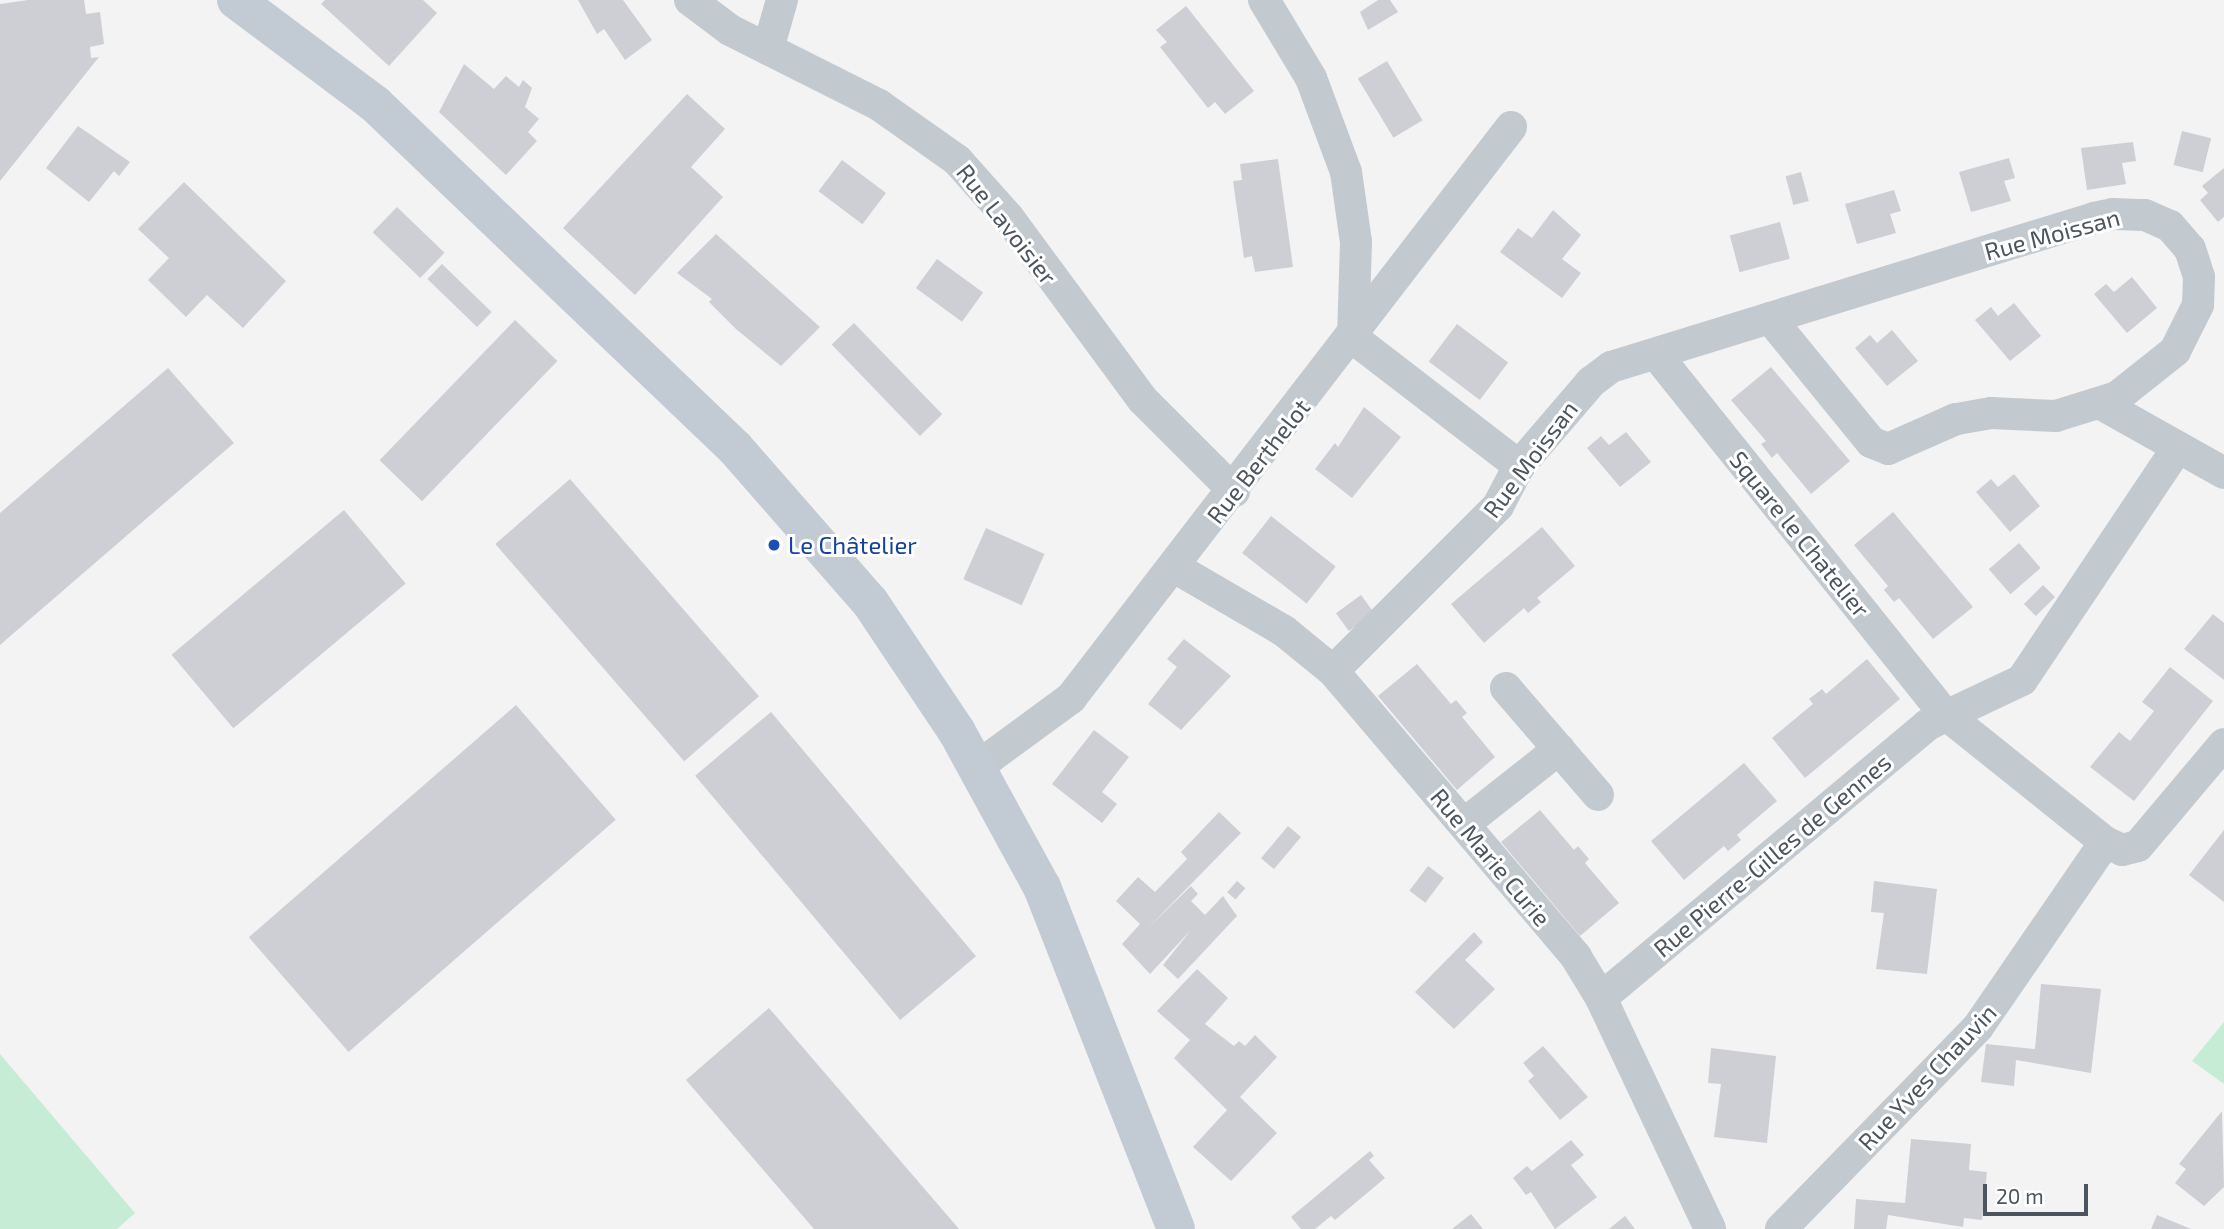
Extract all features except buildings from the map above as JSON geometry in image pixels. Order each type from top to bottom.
[{"type":"main road","points":[[236,0],[374,104]]},
{"type":"main road","points":[[281,0],[374,104],[735,448],[804,520],[870,602],[977,767],[1061,929],[1177,1229]]},
{"type":"street","name":"Rue Lavoisier","points":[[691,0],[730,30],[879,105],[957,160],[1008,216],[1143,400],[1234,491]]},
{"type":"street","points":[[768,48],[782,0]]},
{"type":"street","points":[[1264,0],[1311,78],[1346,173],[1355,229],[1353,338],[1519,466]]},
{"type":"street","name":"Rue Berthelot","points":[[977,767],[1071,698],[1353,338],[1511,127]]},
{"type":"street","name":"Rue Moissan","points":[[1333,671],[1498,506],[1519,466],[1599,374],[1770,318],[2094,218],[2145,215],[2170,226],[2190,249],[2200,277],[2197,305],[2185,337],[2163,364],[2103,404],[2056,416],[1974,415],[1898,447],[1879,446],[1770,318]]},
{"type":"street","name":"Square le Chatelier","points":[[1656,354],[1944,713]]},
{"type":"street","points":[[2103,404],[2224,473]]},
{"type":"street","name":"Rue Pierre-Gilles de Gennes","points":[[1601,998],[1944,713],[2022,680],[2178,447]]},
{"type":"street","name":"Rue Marie Curie","points":[[1174,567],[1284,631],[1333,671],[1581,964],[1601,998],[1710,1229]]},
{"type":"street","points":[[1506,688],[1598,794]]},
{"type":"street","points":[[1944,713],[2105,842],[2122,850],[2138,846],[2224,744]]},
{"type":"street","points":[[1464,824],[1559,749]]},
{"type":"street","name":"Rue Yves Chauvin","points":[[1781,1229],[1986,1018],[2105,842]]},
{"type":"green space","points":[[2224,1022],[2224,1084],[2192,1061]]},
{"type":"green space","points":[[0,1054],[135,1213],[117,1229],[0,1229]]},
{"type":"place","name":"Le Châtelier","points":[[774,545]]}]
